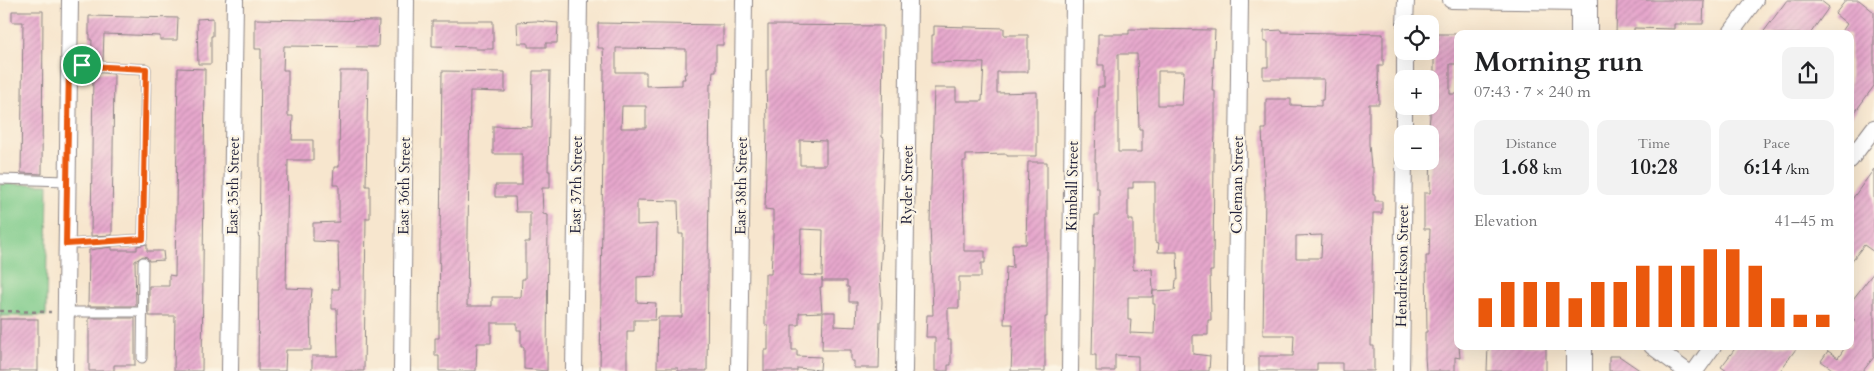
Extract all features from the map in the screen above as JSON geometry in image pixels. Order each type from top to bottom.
[{"type":"main road","points":[[1584,1],[1584,30]]},
{"type":"main road","points":[[1579,350],[1579,371]]},
{"type":"street","points":[[65,371],[70,0]]},
{"type":"street","name":"East 35th Street","points":[[230,371],[235,0]]},
{"type":"street","name":"East 36th Street","points":[[402,371],[406,0]]},
{"type":"street","name":"East 37th Street","points":[[574,371],[579,0]]},
{"type":"street","name":"East 38th Street","points":[[739,371],[744,0]]},
{"type":"street","name":"Ryder Street","points":[[904,371],[909,0]]},
{"type":"street","name":"Kimball Street","points":[[1070,371],[1074,0]]},
{"type":"street","name":"Coleman Street","points":[[1235,371],[1240,0]]},
{"type":"street","points":[[1405,15],[1406,0]]},
{"type":"street","points":[[1451,0],[1584,1]]},
{"type":"street","points":[[1733,30],[1754,0]]},
{"type":"street","points":[[1854,155],[1874,128]]},
{"type":"street","name":"Hendrickson Street","points":[[1401,371],[1404,170]]},
{"type":"street","points":[[1657,350],[1686,371]]},
{"type":"street","points":[[1695,371],[1710,350]]},
{"type":"lane","points":[[66,244],[143,239],[146,69],[69,65]]},
{"type":"lane","points":[[0,179],[67,181]]},
{"type":"lane","points":[[142,358],[143,262]]},
{"type":"lane","points":[[66,312],[142,312]]},
{"type":"path","points":[[0,311],[66,312]]},
{"type":"green space","points":[[0,184],[48,184],[46,316],[0,316]]},
{"type":"building","points":[[1617,0],[1704,0],[1703,24],[1674,24],[1674,29],[1634,28],[1634,30],[1616,30]]},
{"type":"building","points":[[1787,0],[1820,0],[1829,7],[1813,30],[1765,30]]},
{"type":"building","points":[[1846,0],[1859,0],[1874,12],[1874,86],[1854,114],[1854,30],[1843,30],[1847,24],[1835,14]]},
{"type":"building","points":[[12,11],[43,11],[42,174],[21,173],[23,22],[12,22]]},
{"type":"building","points":[[89,16],[178,18],[177,40],[160,40],[160,36],[104,34],[103,61],[91,60],[92,40],[90,40],[89,34]]},
{"type":"building","points":[[213,18],[211,64],[198,64],[197,19]]},
{"type":"building","points":[[255,19],[379,21],[378,47],[284,46],[283,70],[288,70],[288,116],[293,116],[292,140],[313,140],[313,160],[288,160],[286,288],[312,289],[310,311],[311,350],[286,350],[285,371],[258,371],[261,49],[255,49]]},
{"type":"building","points":[[432,21],[493,21],[493,49],[432,46]]},
{"type":"building","points":[[517,22],[558,23],[557,43],[546,43],[546,47],[528,47],[528,43],[518,43]]},
{"type":"building","points":[[598,23],[723,25],[723,45],[716,45],[716,71],[713,71],[712,83],[710,83],[707,371],[678,371],[678,368],[657,368],[658,317],[682,317],[683,234],[679,234],[678,201],[637,200],[637,225],[657,224],[656,276],[637,277],[637,302],[656,303],[655,320],[634,320],[634,331],[627,331],[627,371],[600,371],[604,70],[603,48],[598,48]],"holes":[[[616,48],[686,49],[686,74],[684,74],[685,79],[682,79],[682,85],[646,86],[646,72],[616,72]],[[622,106],[646,106],[646,128],[621,128]]]},
{"type":"building","points":[[768,25],[883,26],[882,137],[884,138],[880,277],[882,302],[879,368],[854,368],[854,361],[851,361],[851,350],[822,350],[823,312],[835,312],[835,326],[856,327],[857,302],[849,302],[847,281],[822,281],[822,287],[820,287],[822,312],[799,313],[799,325],[792,325],[792,350],[797,350],[797,356],[821,357],[820,370],[797,368],[797,371],[764,371],[764,350],[768,350],[768,325],[765,325],[765,274],[771,274],[773,235],[773,210],[765,209],[766,70],[768,70]],"holes":[[[800,140],[826,141],[826,165],[800,165]],[[801,229],[823,230],[822,276],[800,275]]]},
{"type":"building","points":[[934,26],[1004,28],[1004,35],[1028,35],[1028,72],[997,72],[997,93],[1037,92],[1037,156],[1007,156],[1007,154],[966,155],[966,161],[963,161],[964,251],[985,251],[985,263],[981,263],[981,277],[959,277],[959,308],[948,308],[948,340],[951,340],[951,365],[948,365],[948,371],[935,371],[935,337],[926,337],[927,315],[933,315],[930,222],[934,88],[956,88],[956,101],[982,101],[984,63],[932,62]]},
{"type":"building","points":[[1129,29],[1215,30],[1212,91],[1215,91],[1215,135],[1213,271],[1210,271],[1211,320],[1208,320],[1208,335],[1193,335],[1193,354],[1210,356],[1209,371],[1138,371],[1138,356],[1115,355],[1115,371],[1096,371],[1096,355],[1092,355],[1095,215],[1099,215],[1099,188],[1096,188],[1095,162],[1096,114],[1098,87],[1104,87],[1104,65],[1098,65],[1098,34],[1129,34]],"holes":[[[1118,54],[1137,54],[1139,129],[1142,129],[1142,152],[1118,152]],[[1158,71],[1184,71],[1182,105],[1158,105]],[[1133,182],[1155,182],[1155,242],[1159,243],[1158,252],[1177,252],[1178,280],[1176,280],[1175,290],[1153,291],[1153,304],[1155,304],[1154,334],[1130,333],[1131,320],[1128,320],[1128,297],[1152,297],[1153,290],[1152,269],[1133,270],[1133,220],[1128,220],[1128,188],[1133,188]]]},
{"type":"building","points":[[1264,31],[1383,34],[1383,66],[1378,66],[1379,104],[1369,104],[1369,144],[1371,167],[1373,167],[1373,195],[1375,195],[1375,201],[1382,201],[1382,213],[1373,213],[1371,346],[1374,346],[1374,371],[1342,371],[1342,363],[1317,363],[1317,371],[1259,371],[1259,356],[1293,356],[1294,335],[1263,335],[1265,194],[1262,129],[1266,129],[1266,99],[1291,99],[1291,105],[1321,106],[1324,79],[1263,79],[1263,67],[1268,67],[1268,42],[1264,42]],"holes":[[[1322,235],[1321,258],[1296,258],[1296,236]]]},
{"type":"building","points":[[1439,34],[1454,34],[1454,64],[1450,64],[1450,94],[1454,94],[1454,350],[1459,350],[1460,358],[1455,357],[1455,371],[1426,371],[1425,357],[1425,332],[1427,332],[1426,256],[1429,256],[1430,229],[1424,229],[1424,193],[1430,193],[1430,170],[1439,170],[1439,125],[1429,125],[1430,115],[1439,115],[1439,70],[1434,70],[1434,60],[1439,60]]},
{"type":"building","points":[[178,68],[205,69],[202,371],[174,371],[175,316],[149,316],[149,286],[169,286],[169,275],[175,276]]},
{"type":"building","points":[[340,71],[368,71],[366,186],[370,186],[370,218],[366,218],[364,371],[312,371],[312,356],[338,356],[337,309],[332,309],[332,289],[339,289],[338,242],[313,241],[313,223],[339,222],[339,185],[333,185],[334,167],[339,167]]},
{"type":"building","points":[[442,71],[505,72],[505,92],[470,91],[467,306],[492,306],[492,297],[521,297],[522,279],[525,279],[525,242],[530,242],[530,212],[516,212],[515,197],[495,197],[495,185],[522,185],[522,154],[493,154],[493,126],[532,127],[533,71],[550,71],[548,171],[550,171],[550,188],[542,188],[543,214],[548,215],[547,371],[524,369],[524,347],[521,347],[521,330],[517,330],[517,323],[491,323],[491,343],[477,343],[476,371],[439,371],[439,356],[435,356],[435,338],[439,338]]},
{"type":"building","points":[[93,72],[114,74],[112,235],[91,236]]},
{"type":"building","points":[[1028,162],[1047,162],[1045,371],[1011,371],[1013,324],[1004,324],[1006,267],[1013,268],[1012,244],[1026,244]]},
{"type":"building","points":[[1874,169],[1874,252],[1864,245],[1854,258],[1854,196]]},
{"type":"building","points":[[147,244],[147,251],[163,251],[164,260],[149,261],[147,257],[143,256],[135,261],[136,306],[88,306],[89,250],[112,247],[112,250],[137,250],[137,246]]},
{"type":"building","points":[[1874,272],[1874,357],[1863,371],[1835,371],[1821,361],[1828,351],[1838,358],[1843,350],[1854,350],[1854,298]]},
{"type":"building","points":[[89,318],[135,318],[135,365],[114,365],[114,371],[89,371]]},
{"type":"building","points":[[0,319],[38,319],[38,371],[0,371]]},
{"type":"building","points":[[1488,350],[1546,350],[1546,371],[1487,371]]},
{"type":"building","points":[[1734,350],[1795,350],[1780,371],[1727,371],[1721,367]]},
{"type":"building","points":[[1609,356],[1619,356],[1641,371],[1609,371]]},
{"type":"route","points":[[69,65],[82,65],[146,69],[143,239],[66,244],[69,65]]}]
